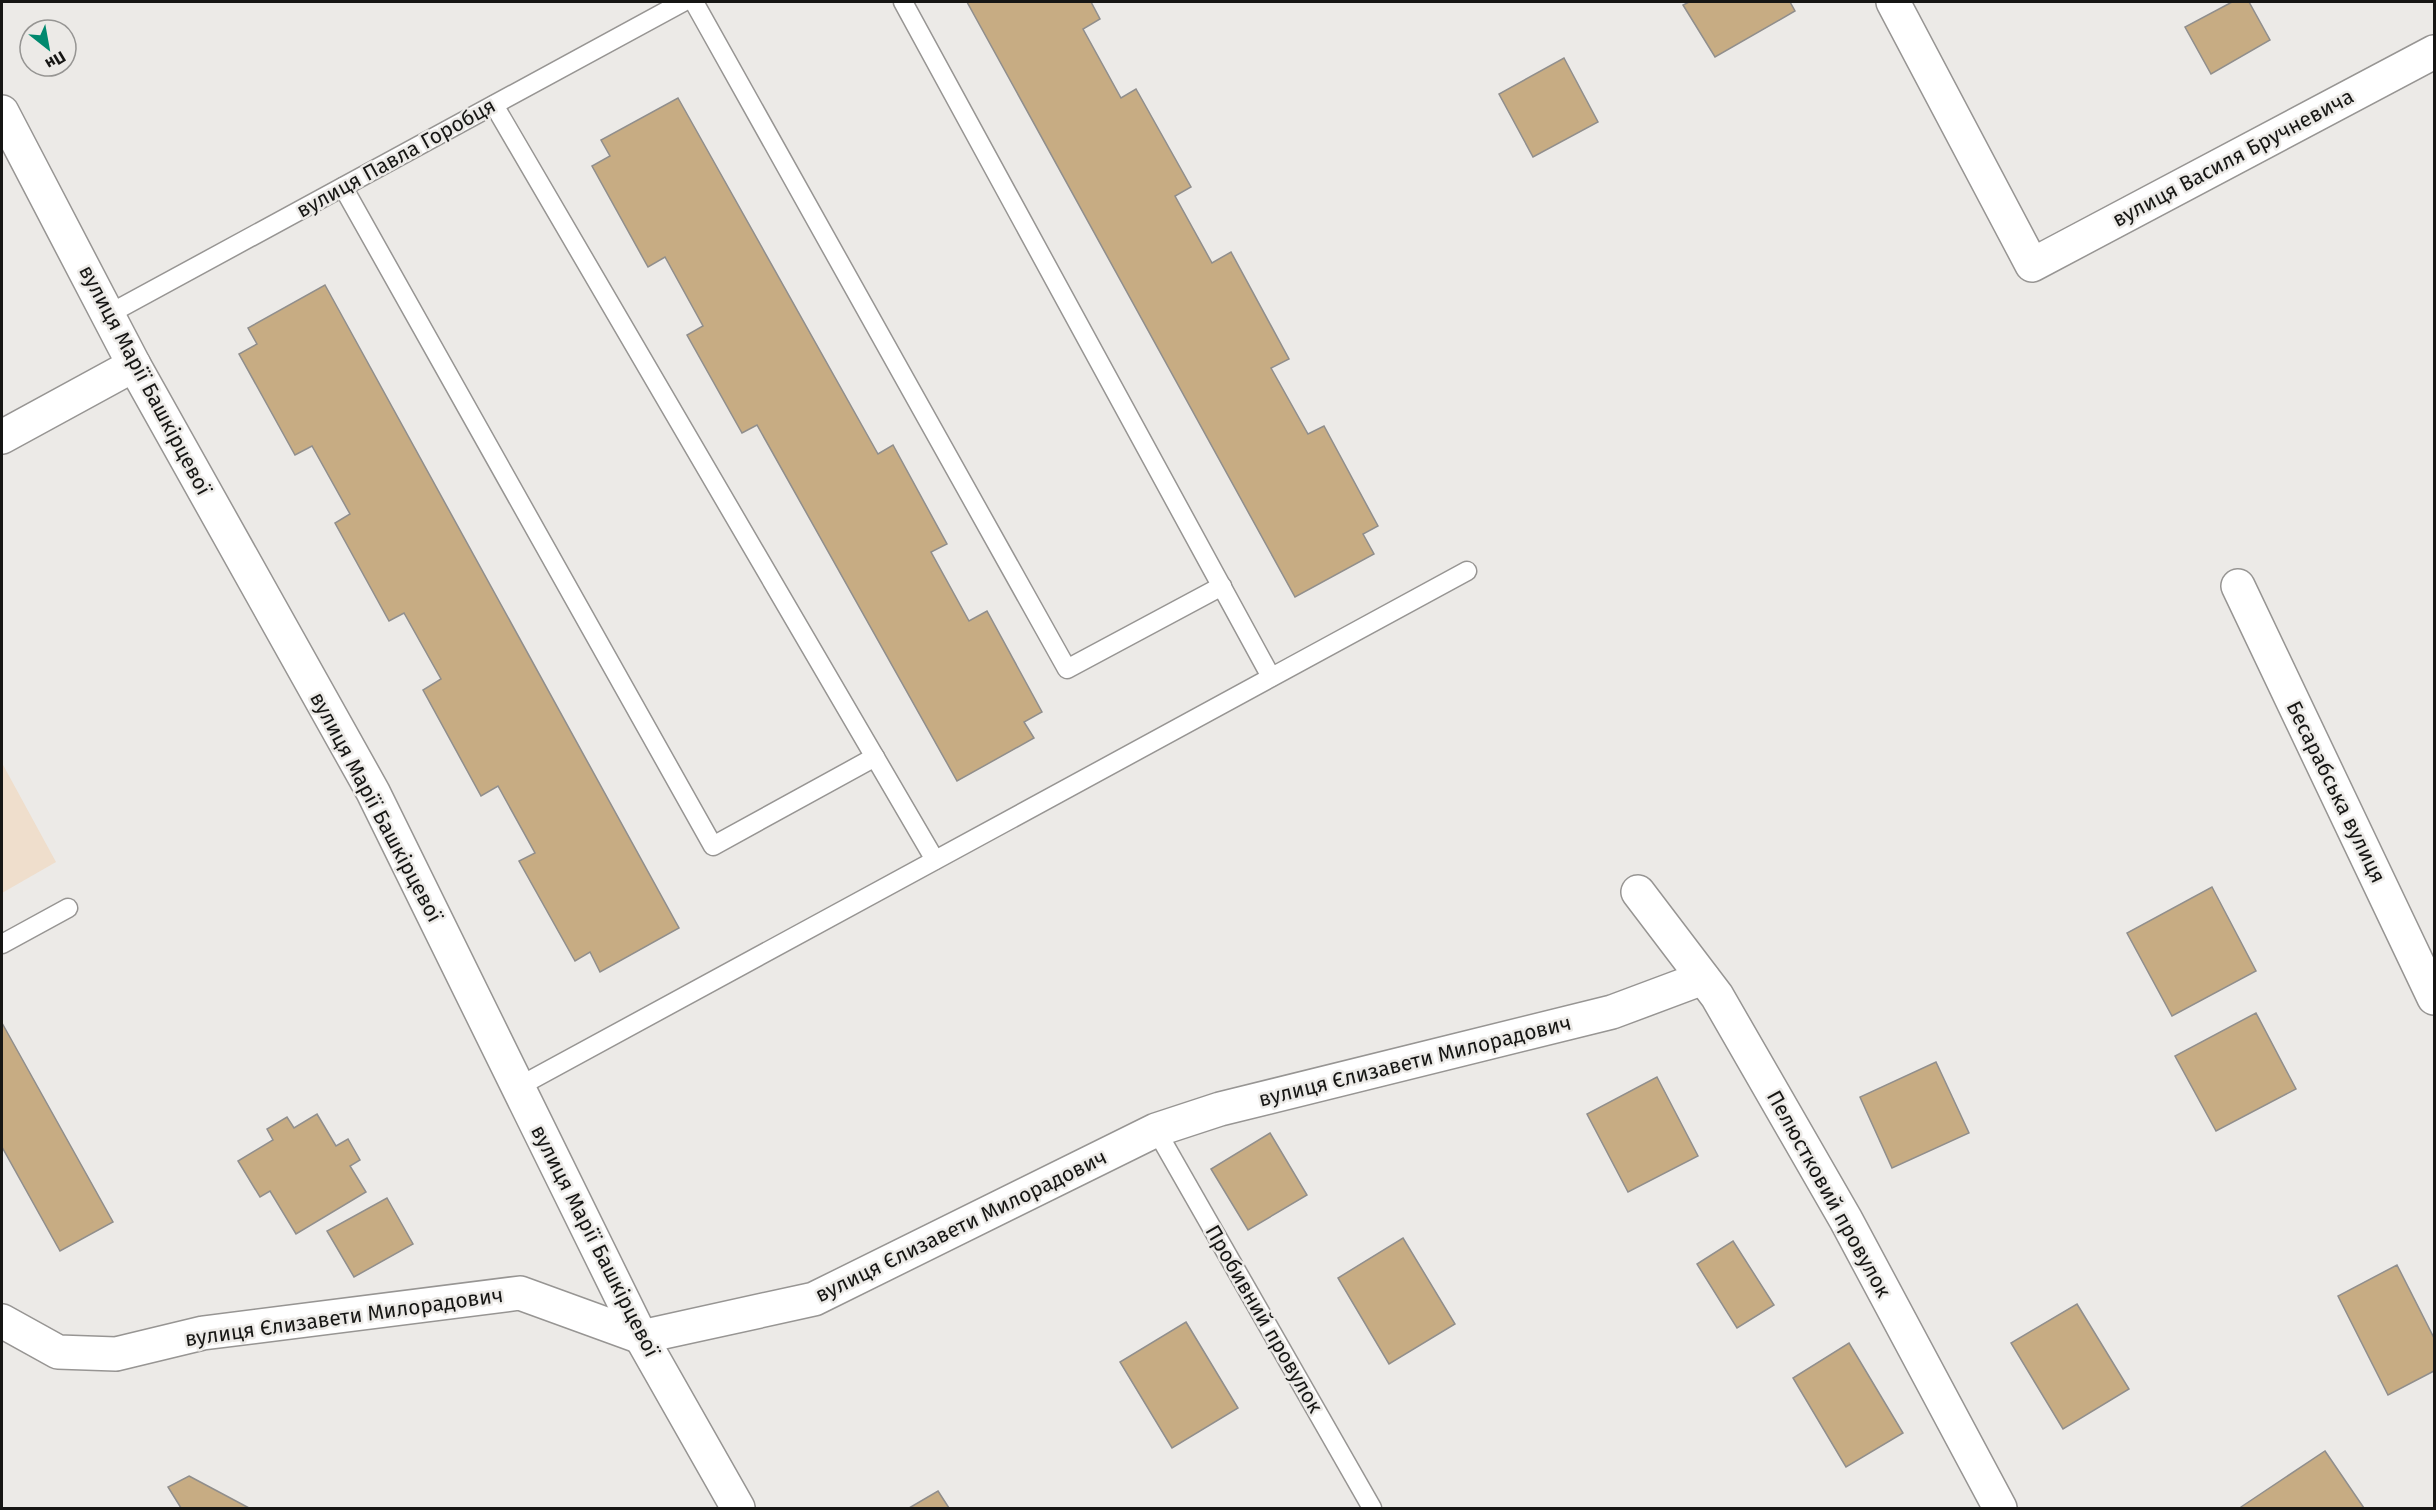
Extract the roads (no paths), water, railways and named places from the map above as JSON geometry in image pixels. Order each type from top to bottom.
[{"type":"street","name":"вулиця Василя Бручневича","points":[[1893,2],[2032,265],[2434,52]]},
{"type":"street","name":"вулиця Марії Башкірцевої","points":[[2,112],[134,365],[373,792],[641,1337],[738,1509]]},
{"type":"street","points":[[2,437],[134,365]]},
{"type":"street","name":"Бесарабська вулиця","points":[[2238,586],[2434,998]]},
{"type":"street","name":"Пелюстковий провулок","points":[[1638,892],[1717,996],[1846,1220],[2000,1509]]},
{"type":"street","name":"вулиця Єлизавети Милорадович","points":[[2,1321],[58,1352],[116,1354],[203,1333],[520,1293],[641,1337],[814,1299],[1156,1130],[1220,1109],[1612,1012],[1703,978]]},
{"type":"lane","name":"вулиця Павла Горобця","points":[[109,314],[683,2]]},
{"type":"lane","points":[[694,2],[1067,669],[1222,586]]},
{"type":"lane","points":[[903,2],[1271,677]]},
{"type":"lane","points":[[494,105],[935,860]]},
{"type":"lane","points":[[344,187],[713,846],[875,757]]},
{"type":"lane","points":[[518,1087],[1467,571]]},
{"type":"lane","points":[[2,944],[68,908]]},
{"type":"lane","name":"Пробивний провулок","points":[[1156,1130],[1372,1509]]}]
